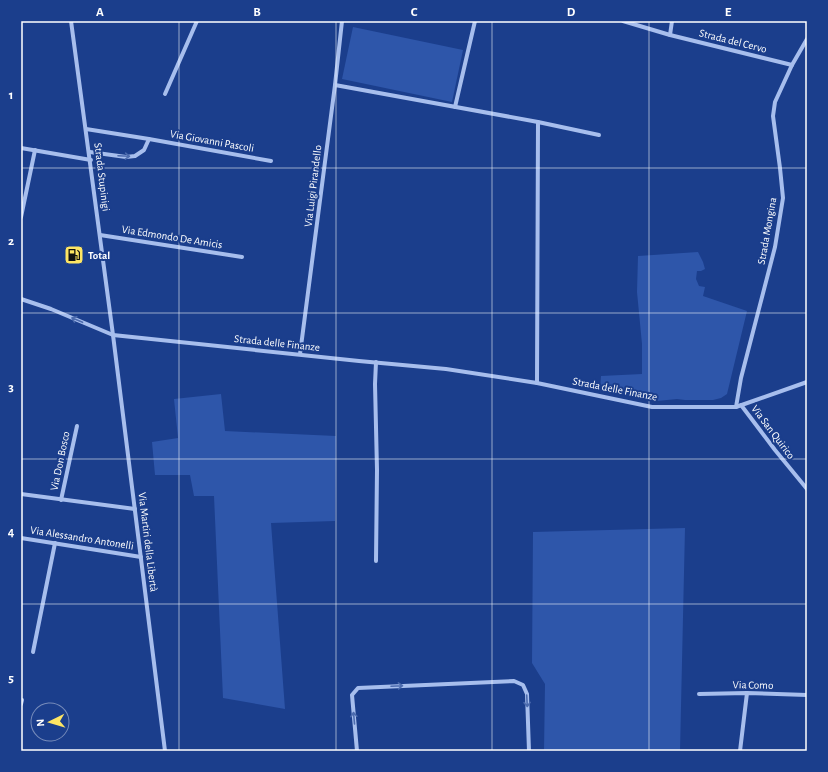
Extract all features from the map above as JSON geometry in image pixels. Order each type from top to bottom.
[{"type":"street","name":"Strada Stupinigi","points":[[71,21],[90,152],[113,335]]},
{"type":"street","points":[[165,94],[197,21]]},
{"type":"street","name":"Via Luigi Pirandello","points":[[300,354],[342,21]]},
{"type":"street","points":[[455,107],[475,21]]},
{"type":"street","name":"Strada del Cervo","points":[[623,21],[670,35],[792,65]]},
{"type":"street","points":[[670,35],[672,21]]},
{"type":"street","name":"Strada Mongina","points":[[736,407],[741,378],[776,240],[783,198],[773,116],[775,102],[792,65],[807,39]]},
{"type":"street","points":[[335,86],[538,122],[599,135]]},
{"type":"street","points":[[537,383],[538,122]]},
{"type":"street","name":"Via Giovanni Pascoli","points":[[86,129],[271,161]]},
{"type":"street","points":[[90,152],[135,156],[144,150],[149,139]]},
{"type":"street","points":[[21,148],[91,160]]},
{"type":"street","points":[[21,217],[35,150]]},
{"type":"street","name":"Via Edmondo De Amicis","points":[[100,235],[242,257]]},
{"type":"street","name":"Strada delle Finanze","points":[[21,298],[113,335],[446,369],[537,383],[652,407],[736,407],[807,382]]},
{"type":"street","name":"Via Martiri della Libertà","points":[[113,335],[165,751]]},
{"type":"street","points":[[376,362],[376,561]]},
{"type":"street","name":"Via San Quirico","points":[[741,405],[774,450],[807,488]]},
{"type":"street","name":"Via Don Bosco","points":[[61,500],[77,426]]},
{"type":"street","name":"Via Don Bosco","points":[[21,494],[135,509]]},
{"type":"street","name":"Via Alessandro Antonelli","points":[[21,538],[141,557]]},
{"type":"street","points":[[33,652],[55,543]]},
{"type":"street","points":[[357,751],[352,695],[358,688],[514,681],[523,684],[527,694],[529,751]]},
{"type":"street","points":[[740,751],[747,693]]},
{"type":"street","name":"Via Como","points":[[699,694],[747,693],[807,695]]},
{"type":"shaded area","points":[[353,27],[463,50],[452,102],[342,79]]},
{"type":"shaded area","points":[[698,252],[705,269],[697,271],[696,279],[699,286],[705,287],[703,296],[747,311],[727,394],[721,398],[713,400],[677,399],[657,401],[600,390],[601,376],[642,374],[642,344],[637,292],[638,256]]},
{"type":"shaded area","points":[[221,394],[225,431],[336,436],[335,521],[271,523],[285,709],[223,698],[214,496],[194,496],[190,475],[155,475],[152,442],[178,438],[174,399]]},
{"type":"shaded area","points":[[685,528],[680,751],[544,751],[545,684],[532,663],[533,532]]},
{"type":"place","name":"Total","points":[[74,255]]}]
